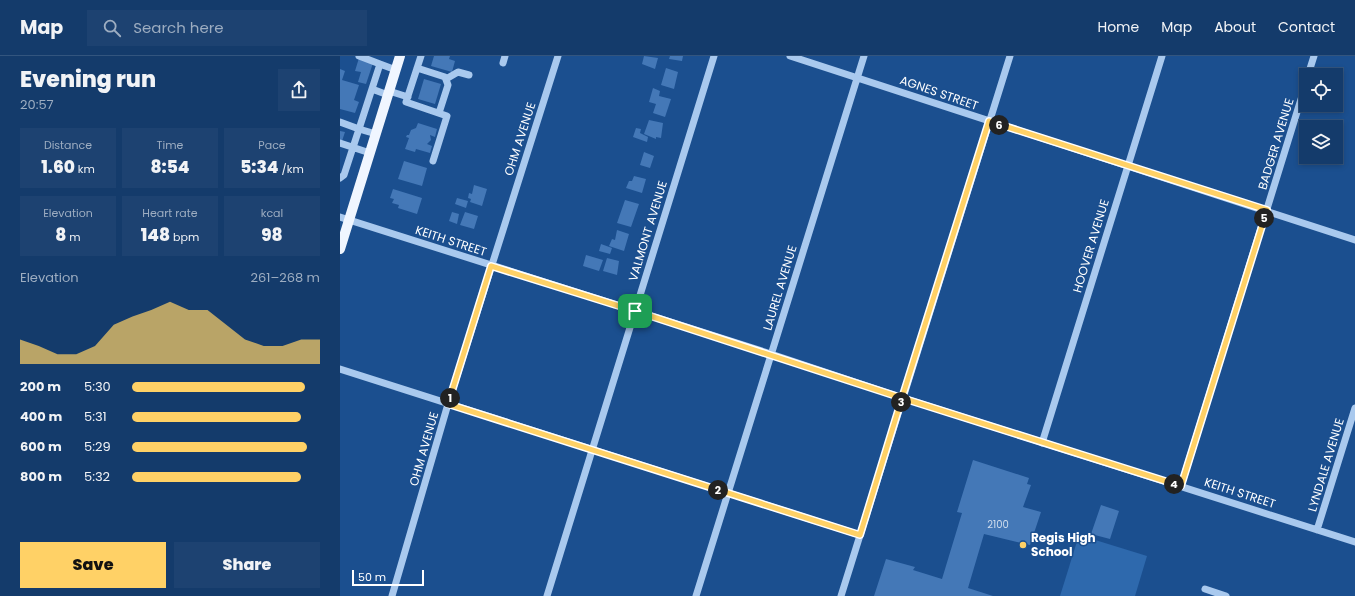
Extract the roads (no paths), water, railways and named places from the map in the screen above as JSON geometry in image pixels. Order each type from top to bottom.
[{"type":"main road","points":[[340,249],[345,219],[370,154],[400,56]]},
{"type":"street","points":[[359,56],[396,70]]},
{"type":"street","points":[[421,56],[406,102],[447,116],[433,162]]},
{"type":"street","name":"OHM AVENUE","points":[[392,596],[448,404],[558,56]]},
{"type":"street","name":"VALMONT AVENUE","points":[[547,596],[714,56]]},
{"type":"street","name":"AGNES STREET","points":[[790,56],[1267,210],[1355,240]]},
{"type":"street","name":"LAUREL AVENUE","points":[[696,596],[864,56]]},
{"type":"street","points":[[841,596],[1010,56]]},
{"type":"street","name":"HOOVER AVENUE","points":[[1042,443],[1162,56]]},
{"type":"street","points":[[1310,68],[1314,56]]},
{"type":"street","points":[[340,178],[344,175],[354,147],[380,64]]},
{"type":"street","points":[[417,68],[446,79]]},
{"type":"street","points":[[446,79],[458,72],[469,75]]},
{"type":"street","points":[[439,113],[448,85],[446,79]]},
{"type":"street","points":[[372,89],[408,97]]},
{"type":"street","name":"BADGER AVENUE","points":[[1181,486],[1299,106]]},
{"type":"street","points":[[340,122],[376,134]]},
{"type":"street","points":[[340,143],[370,154]]},
{"type":"street","name":"KEITH STREET","points":[[345,219],[1355,542]]},
{"type":"street","points":[[340,369],[860,535]]},
{"type":"street","name":"LYNDALE AVENUE","points":[[1317,530],[1355,408]]},
{"type":"street","points":[[1205,589],[1226,596]]},
{"type":"place","name":"Regis High School","points":[[1023,545]]}]
